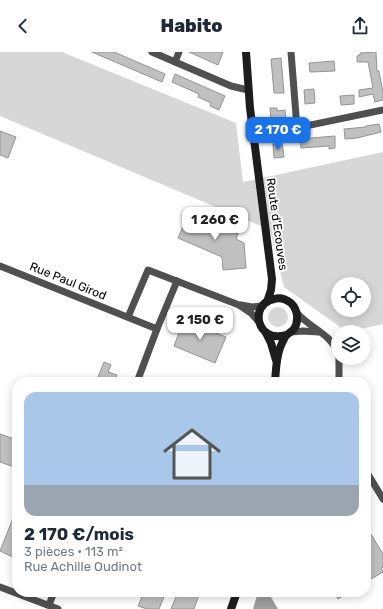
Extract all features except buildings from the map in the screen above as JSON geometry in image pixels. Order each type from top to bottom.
[{"type":"main road","name":"Route d'Ecouves","points":[[246,52],[253,137],[272,279]]},
{"type":"main road","points":[[272,279],[276,290],[282,299]]},
{"type":"main road","points":[[272,279],[271,290],[260,311],[259,322],[271,343],[276,361]]},
{"type":"main road","points":[[264,304],[271,299],[282,299],[292,304],[297,313],[296,324],[280,347],[276,361],[275,377]]},
{"type":"main road","points":[[266,333],[275,337],[288,334]]},
{"type":"main road","points":[[231,609],[235,597]]},
{"type":"street","points":[[152,52],[231,86],[248,90]]},
{"type":"street","points":[[175,62],[179,52]]},
{"type":"street","points":[[291,52],[297,128]]},
{"type":"street","points":[[253,137],[383,110]]},
{"type":"street","name":"Rue Paul Girod","points":[[0,266],[157,328]]},
{"type":"street","points":[[128,317],[148,270],[239,305],[252,307],[264,304]]},
{"type":"street","points":[[139,377],[157,328],[177,281]]},
{"type":"street","points":[[239,305],[251,313],[259,322]]},
{"type":"street","points":[[297,313],[331,341]]},
{"type":"street","points":[[288,334],[303,331],[321,332]]},
{"type":"street","points":[[339,365],[339,377]]},
{"type":"street","points":[[371,479],[383,499]]},
{"type":"street","points":[[0,588],[12,592]]},
{"type":"street","points":[[26,597],[58,609]]},
{"type":"street","points":[[49,605],[52,597]]},
{"type":"shaded area","points":[[0,52],[62,52],[236,123],[243,182],[383,152],[383,324],[371,327],[371,325],[337,325],[284,287],[270,230],[0,116]]},
{"type":"shaded area","points":[[278,307],[285,310],[288,317],[285,324],[278,327],[271,324],[268,317],[271,310]]},
{"type":"shaded area","points":[[257,597],[271,597],[278,609],[253,609]]}]
